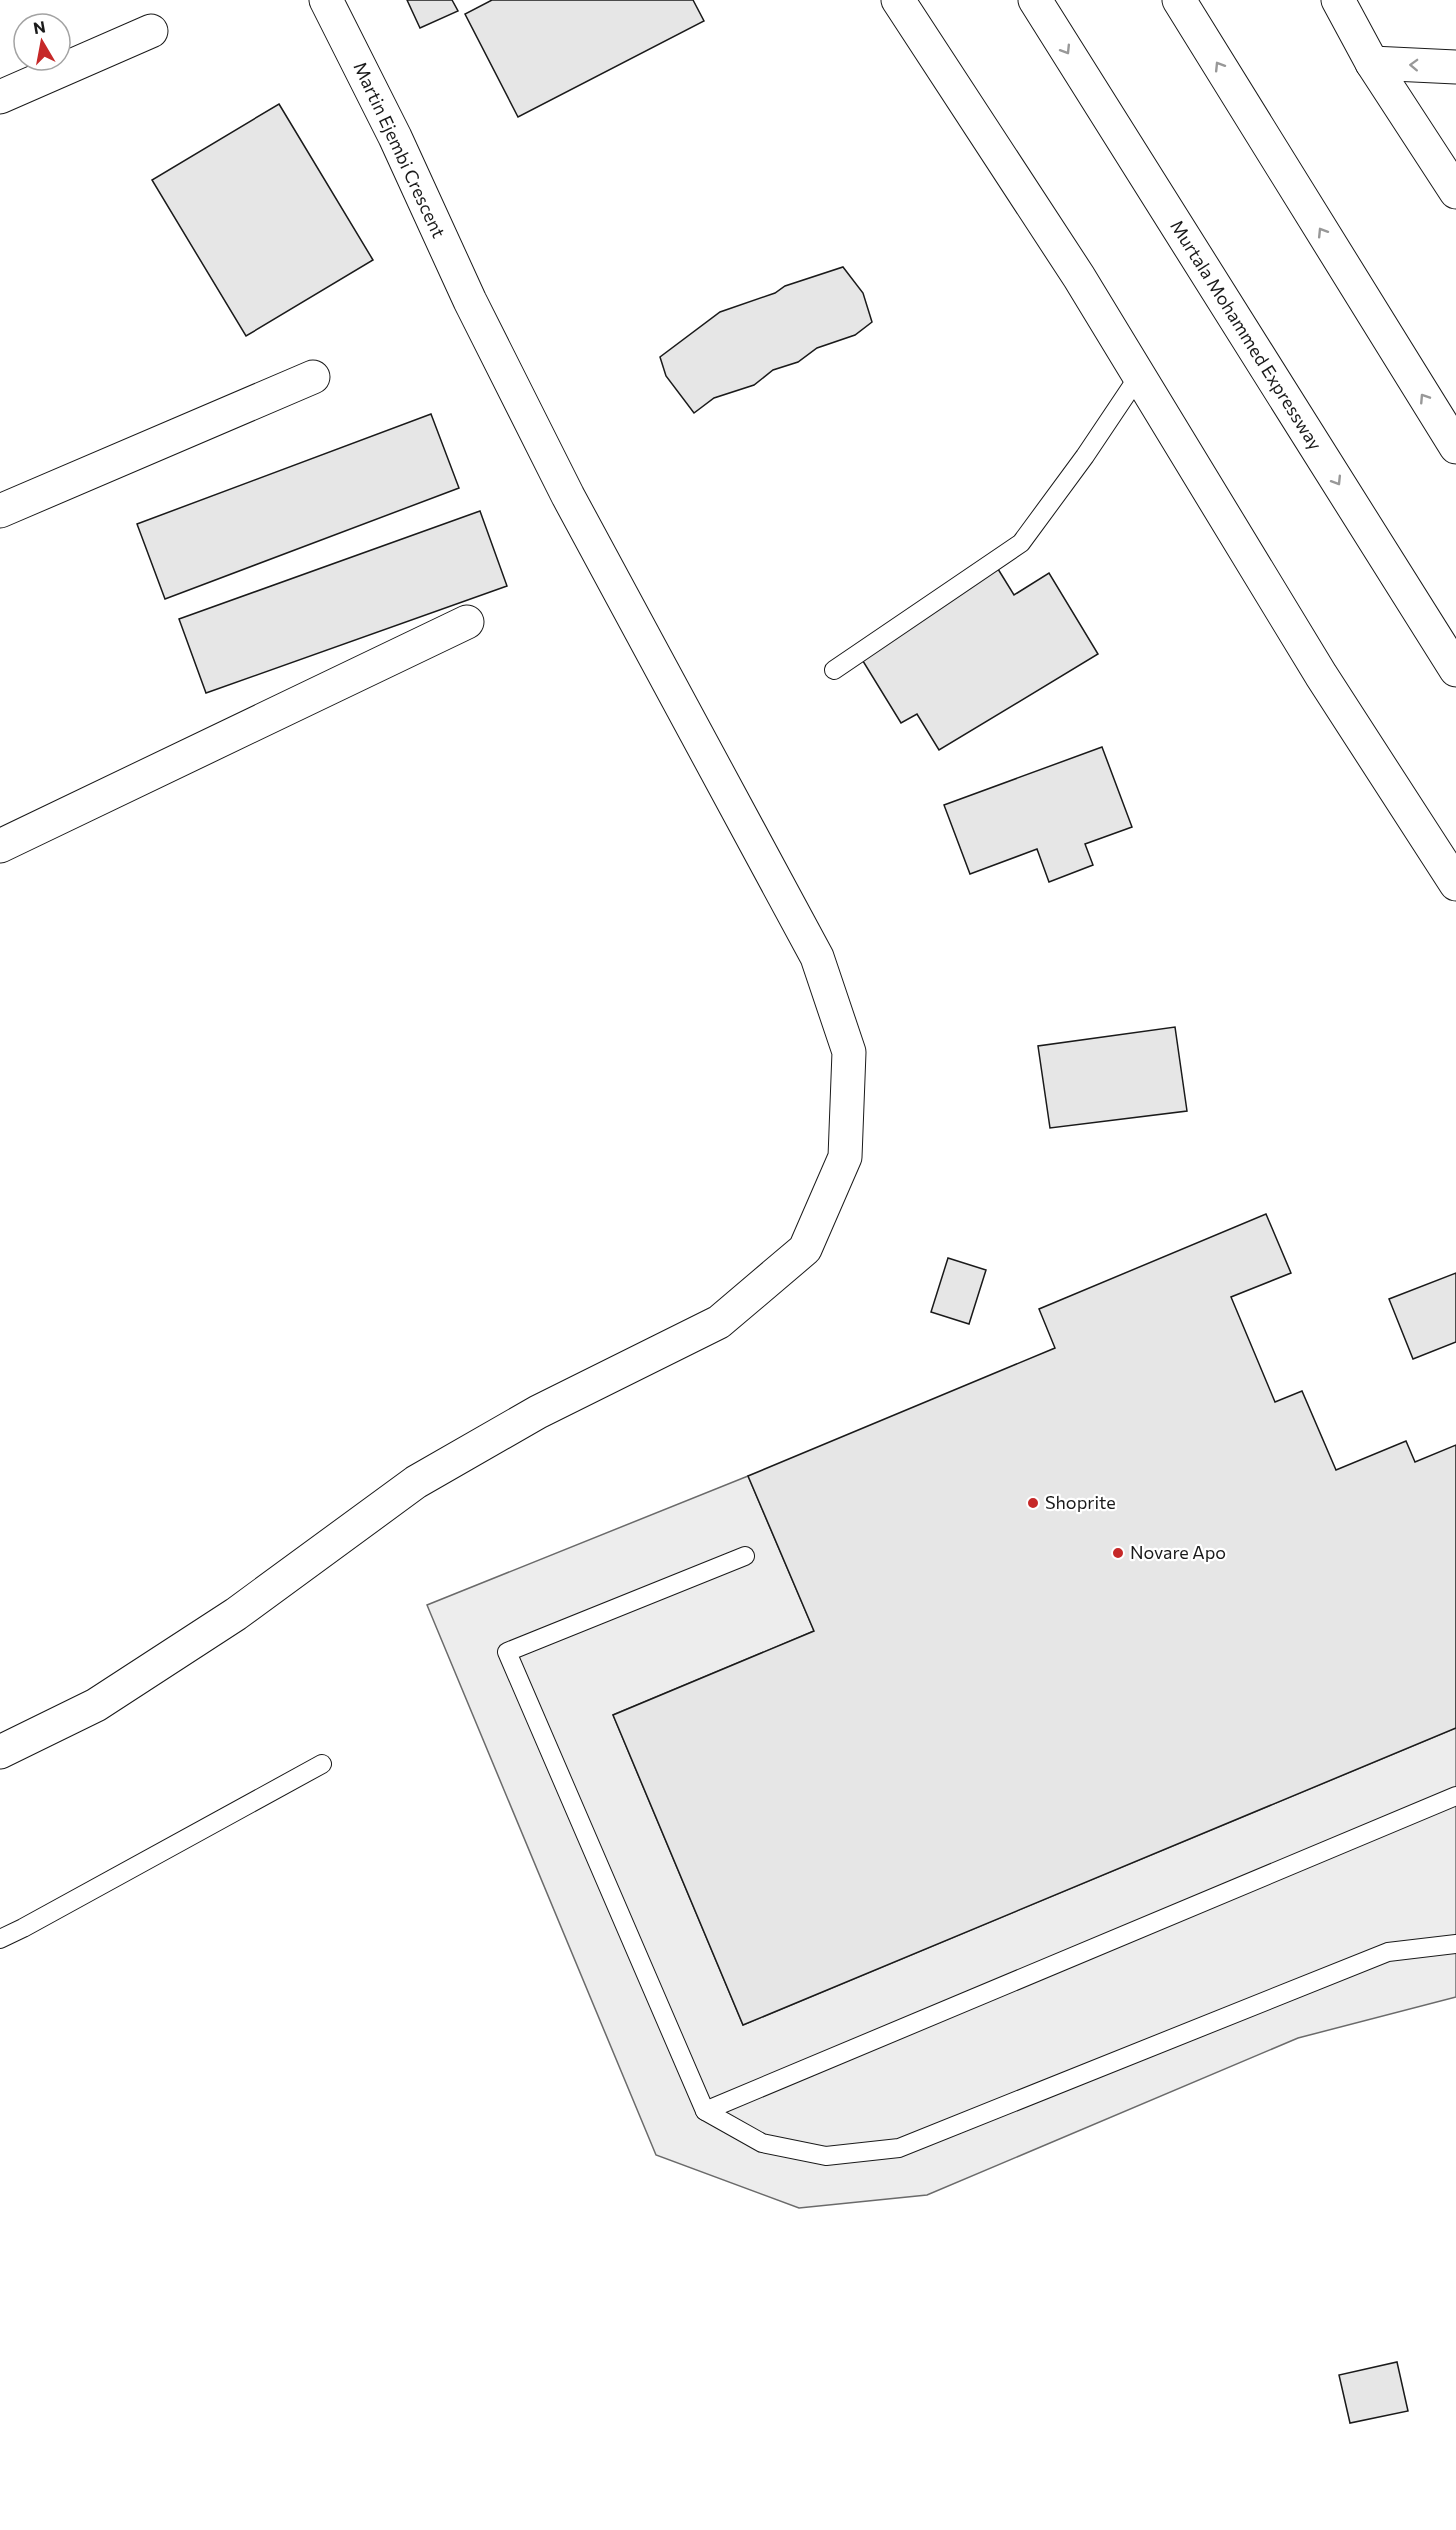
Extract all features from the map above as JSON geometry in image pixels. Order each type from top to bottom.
[{"type":"main road","name":"Martin Ejembi Crescent","points":[[0,1752],[96,1705],[216,1627],[416,1482],[538,1412],[719,1322],[805,1250],[845,1157],[849,1052],[817,957],[567,496],[470,301],[395,137],[326,0]]},
{"type":"main road","points":[[898,0],[1079,277],[1321,675],[1456,884]]},
{"type":"main road","name":"Murtala Mohammed Expressway","points":[[1035,0],[1456,670]]},
{"type":"main road","points":[[1179,0],[1456,447]]},
{"type":"main road","points":[[1338,0],[1372,63],[1456,192]]},
{"type":"main road","points":[[0,97],[151,31]]},
{"type":"main road","points":[[1372,63],[1456,67]]},
{"type":"main road","points":[[0,511],[313,377]]},
{"type":"main road","points":[[0,846],[467,622]]},
{"type":"lane","points":[[834,670],[1021,543],[1140,374]]},
{"type":"lane","points":[[746,1556],[507,1652],[705,2111],[762,2144],[826,2156],[899,2148],[1388,1952],[1456,1944]]},
{"type":"lane","points":[[0,1939],[23,1929],[322,1764]]},
{"type":"lane","points":[[705,2111],[1456,1796]]},
{"type":"shaded area","points":[[748,1476],[814,1631],[613,1715],[743,2025],[1456,1728],[1456,1997],[1298,2038],[927,2195],[799,2208],[656,2155],[427,1605]]},
{"type":"building","points":[[407,0],[452,0],[458,11],[420,28]]},
{"type":"building","points":[[492,0],[693,0],[704,21],[518,117],[465,14]]},
{"type":"building","points":[[279,104],[373,260],[246,336],[152,180]]},
{"type":"building","points":[[843,267],[863,293],[872,322],[855,335],[817,348],[798,362],[773,370],[754,385],[714,398],[694,413],[666,376],[660,357],[720,312],[775,293],[785,286]]},
{"type":"building","points":[[431,414],[459,488],[165,599],[137,524]]},
{"type":"building","points":[[480,511],[507,586],[206,693],[179,619]]},
{"type":"building","points":[[998,569],[1014,595],[1049,573],[1098,654],[939,750],[917,714],[901,723],[858,653]]},
{"type":"building","points":[[1102,747],[1132,827],[1085,844],[1093,865],[1049,882],[1037,849],[970,874],[944,805]]},
{"type":"building","points":[[1175,1027],[1187,1111],[1050,1128],[1038,1046]]},
{"type":"building","name":"Novare Apo","points":[[1266,1214],[1291,1273],[1231,1297],[1275,1402],[1302,1391],[1336,1470],[1406,1441],[1415,1462],[1456,1445],[1456,1728],[743,2025],[613,1715],[814,1631],[748,1476],[1055,1348],[1039,1309]]},
{"type":"building","points":[[948,1258],[986,1270],[969,1324],[931,1312]]},
{"type":"building","points":[[1456,1273],[1456,1342],[1413,1359],[1389,1299]]},
{"type":"building","points":[[1397,2362],[1408,2411],[1350,2423],[1339,2375]]},
{"type":"place","name":"Shoprite","points":[[1033,1503]]},
{"type":"place","name":"Novare Apo","points":[[1118,1553]]}]
